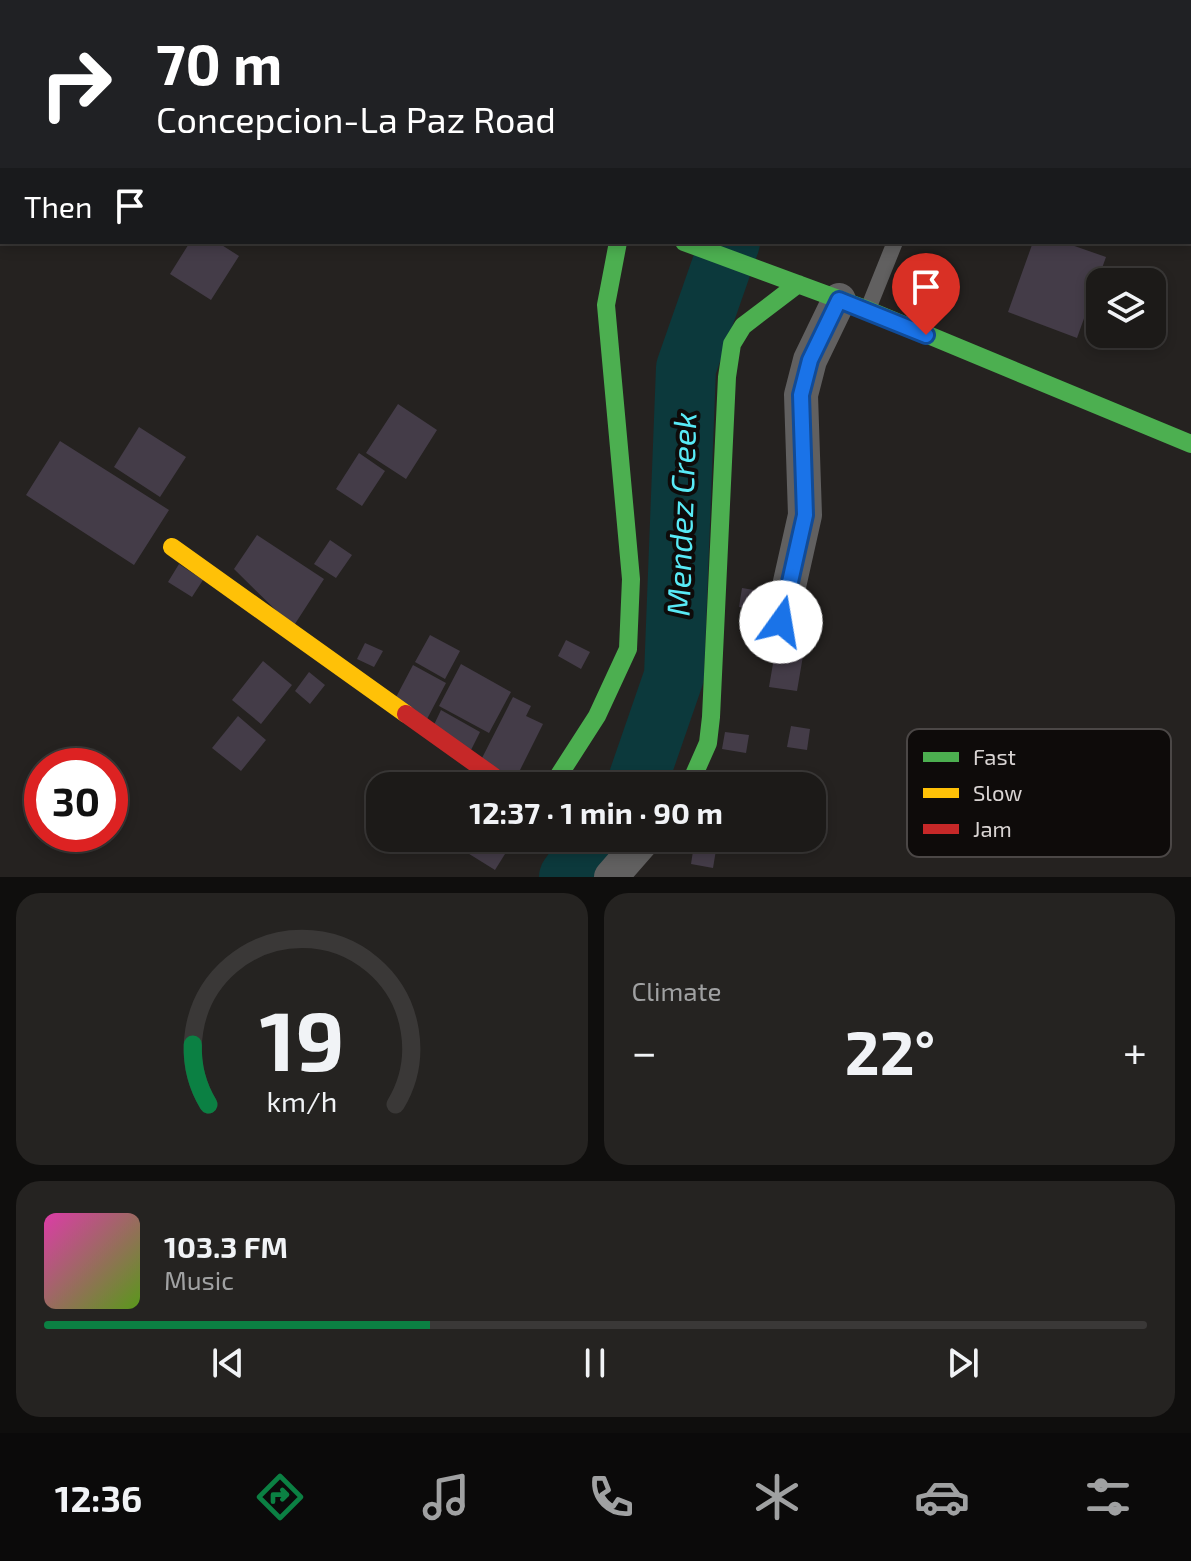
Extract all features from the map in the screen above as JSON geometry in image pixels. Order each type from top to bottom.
[{"type":"street","points":[[561,772],[597,716],[628,649],[631,579],[606,305],[618,244]]},
{"type":"street","points":[[689,244],[854,305],[1191,444]]},
{"type":"street","points":[[695,772],[708,743],[711,717],[727,377],[732,344],[743,326],[798,284]]},
{"type":"street","points":[[781,622],[805,515],[801,395],[810,360],[854,305]]},
{"type":"street","points":[[172,547],[487,772]]},
{"type":"street","points":[[611,877],[633,852]]},
{"type":"lane","points":[[854,305],[894,244]]},
{"type":"building","points":[[189,244],[220,244],[239,256],[211,300],[170,274]]},
{"type":"building","points":[[1032,244],[1069,244],[1106,257],[1102,268],[1086,268],[1086,313],[1077,338],[1008,312]]},
{"type":"building","points":[[398,404],[437,430],[406,479],[366,453]]},
{"type":"building","points":[[139,427],[186,457],[160,497],[114,467]]},
{"type":"building","points":[[60,441],[169,510],[134,565],[26,495]]},
{"type":"building","points":[[359,453],[385,471],[362,506],[336,489]]},
{"type":"building","points":[[257,535],[324,579],[293,627],[234,569]]},
{"type":"building","points":[[330,540],[352,555],[336,578],[314,564]]},
{"type":"building","points":[[179,564],[203,580],[192,597],[168,582]]},
{"type":"building","points":[[742,588],[760,591],[757,609],[739,607]]},
{"type":"building","points":[[430,635],[460,651],[445,679],[415,662]]},
{"type":"building","points":[[566,640],[590,652],[581,669],[558,656]]},
{"type":"building","points":[[365,643],[383,651],[374,667],[357,659]]},
{"type":"building","points":[[776,646],[804,650],[797,691],[769,687]]},
{"type":"building","points":[[263,661],[292,685],[261,724],[232,700]]},
{"type":"building","points":[[461,664],[511,692],[489,733],[439,706]]},
{"type":"building","points":[[413,665],[446,683],[427,719],[394,701]]},
{"type":"building","points":[[309,672],[325,685],[310,704],[295,691]]},
{"type":"building","points":[[513,697],[531,706],[526,716],[543,724],[519,772],[504,772],[481,760]]},
{"type":"building","points":[[441,710],[480,732],[471,750],[432,729]]},
{"type":"building","points":[[238,716],[266,740],[241,771],[212,748]]},
{"type":"building","points":[[791,726],[810,729],[807,750],[787,747]]},
{"type":"building","points":[[725,732],[749,735],[746,753],[722,749]]},
{"type":"building","points":[[466,852],[506,852],[495,870]]},
{"type":"building","points":[[693,852],[716,852],[713,868],[691,864]]},
{"type":"waterway","name":"Mendez Creek","points":[[641,772],[674,676],[686,368],[729,244]]},
{"type":"waterway","name":"Mendez Creek","points":[[569,877],[588,852]]},
{"type":"traffic: fast","points":[[561,772],[597,716],[628,649],[631,579],[606,305],[618,244]]},
{"type":"traffic: fast","points":[[689,244],[868,310],[1191,444]]},
{"type":"traffic: fast","points":[[695,772],[708,743],[711,717],[727,377],[732,344],[743,326],[798,284]]},
{"type":"traffic: slow","points":[[172,547],[406,714]]},
{"type":"traffic: jam","points":[[406,714],[487,772]]},
{"type":"route","points":[[781,622],[805,515],[801,395],[810,360],[839,300],[926,335]]}]
